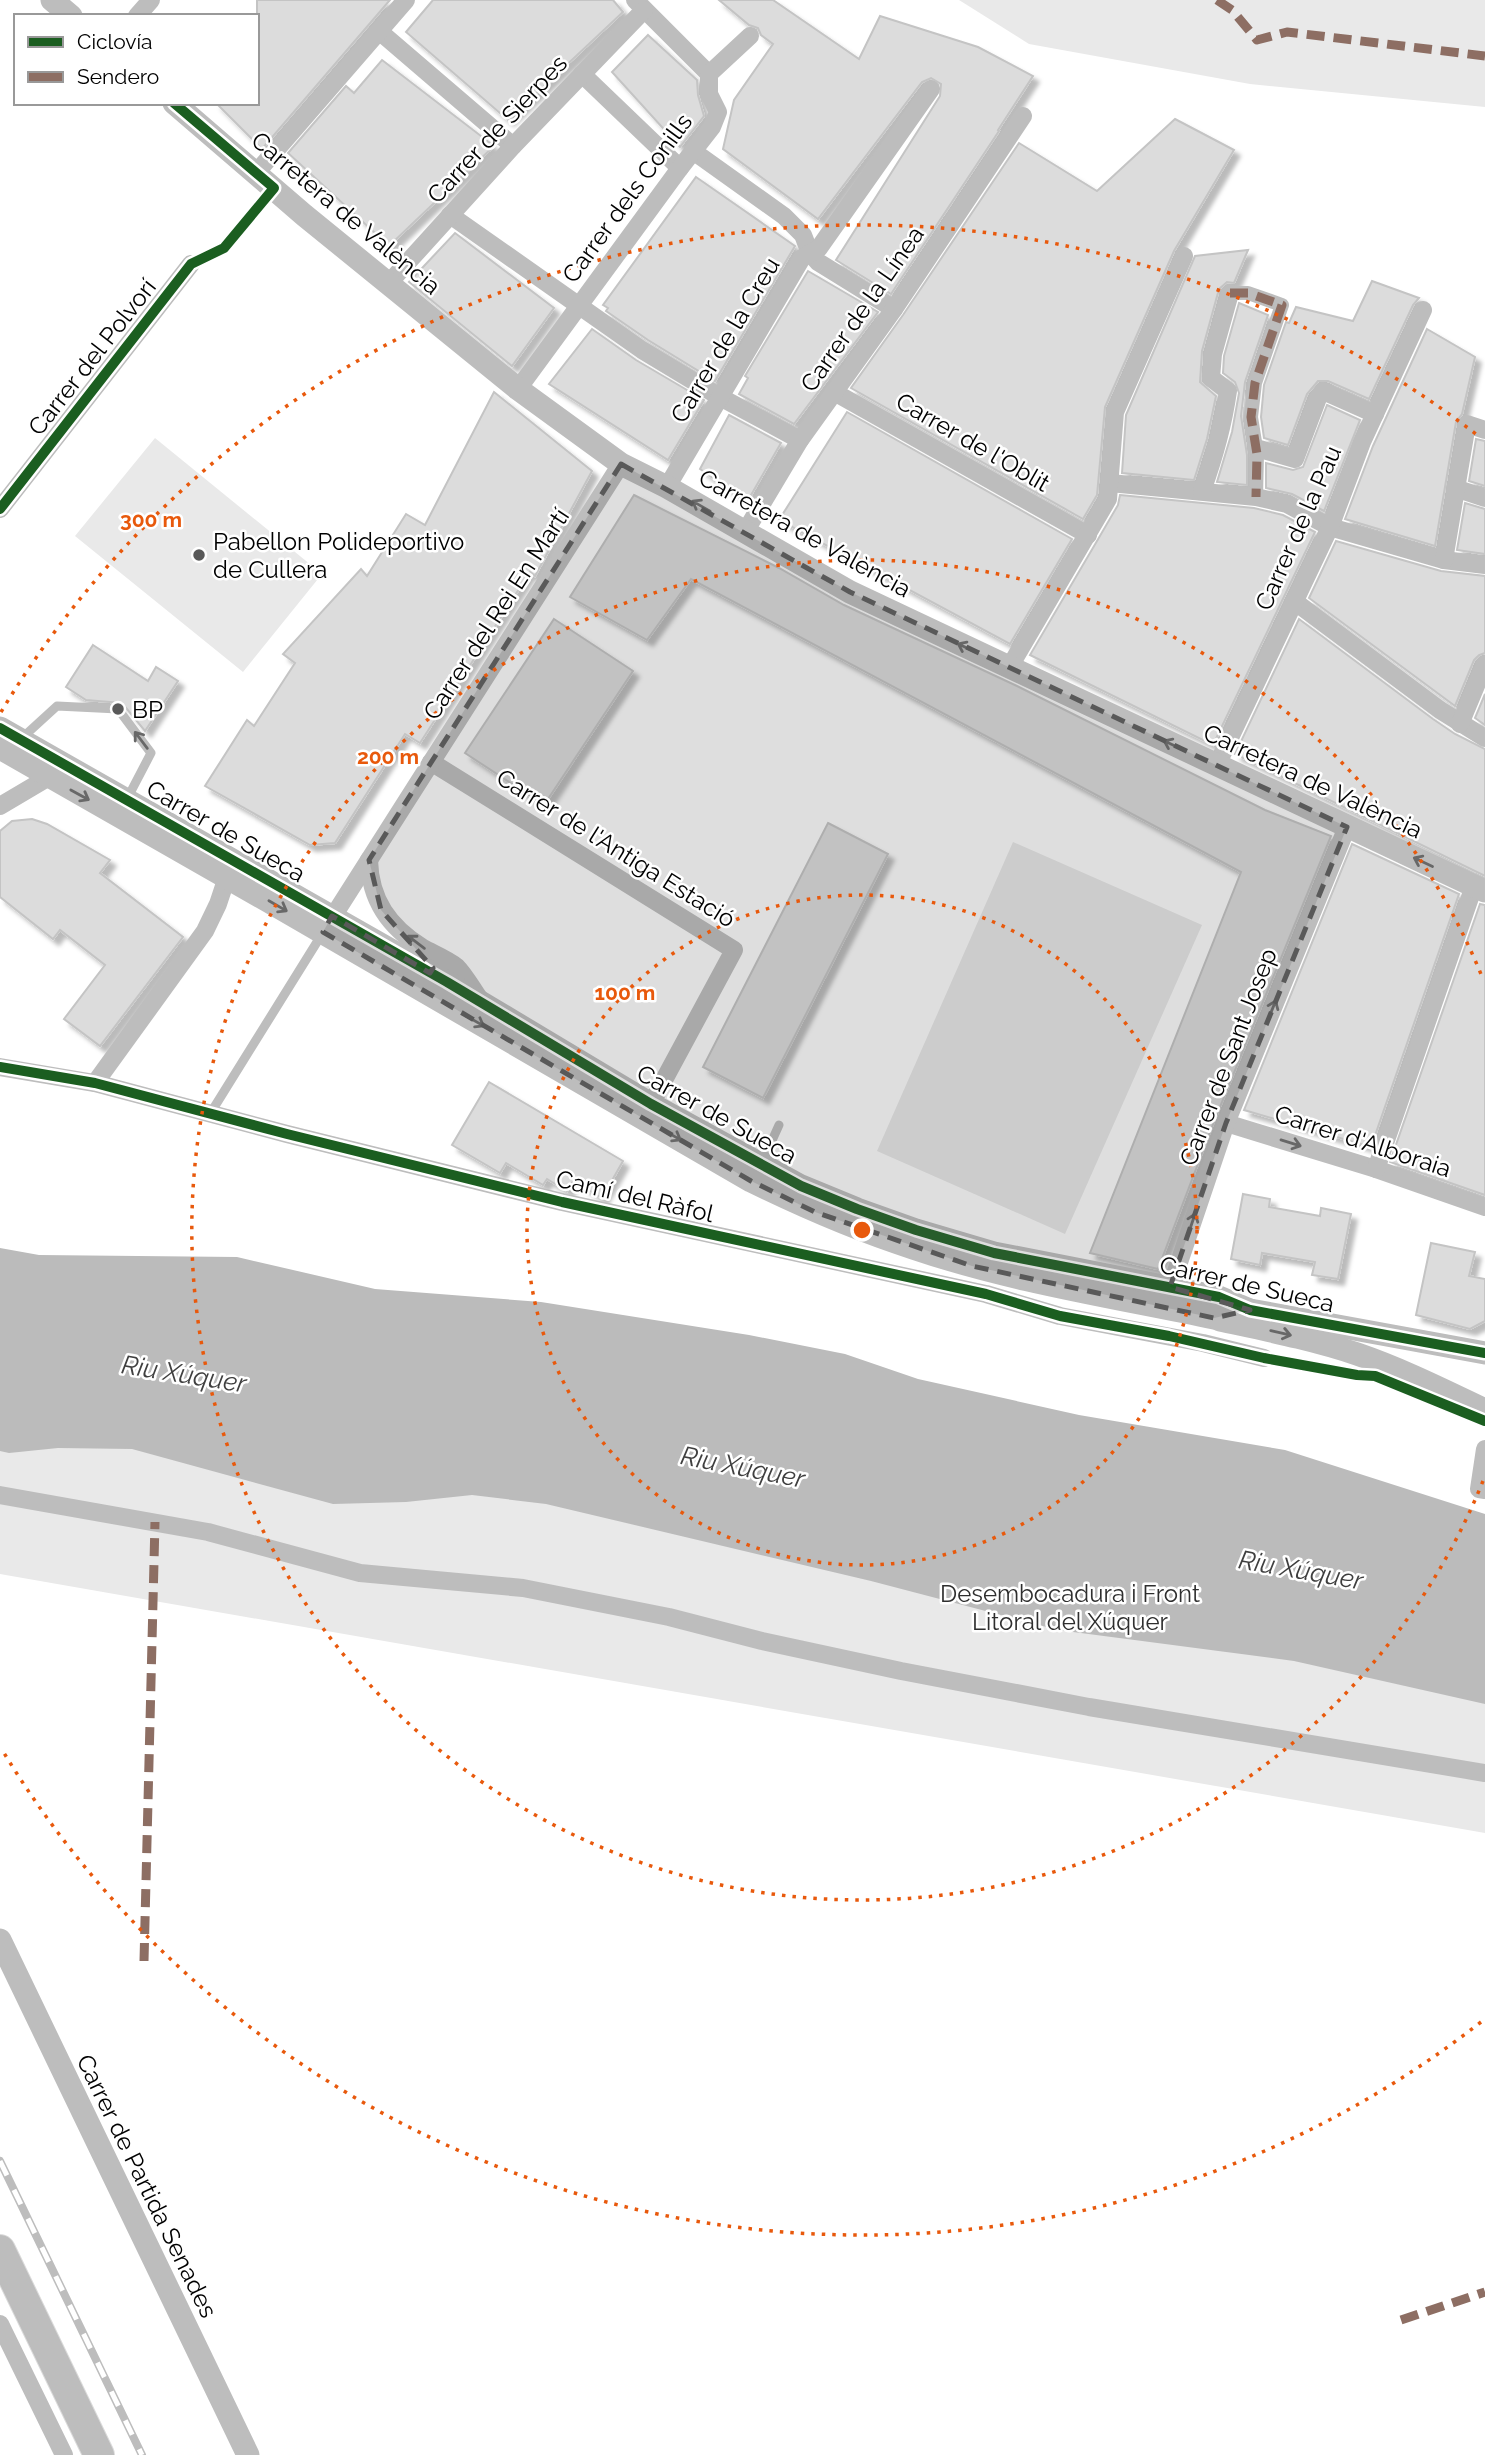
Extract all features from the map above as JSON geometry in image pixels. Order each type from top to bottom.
[{"type":"highway","points":[[0,2250],[99,2455]]},
{"type":"street","points":[[52,0],[69,14]]},
{"type":"street","points":[[139,14],[151,0]]},
{"type":"street","points":[[256,173],[406,0]]},
{"type":"street","points":[[640,5],[709,74],[750,36]]},
{"type":"street","name":"Carrer de Sierpes","points":[[388,284],[582,74],[640,5]]},
{"type":"street","points":[[379,31],[513,146]]},
{"type":"street","points":[[582,74],[680,168]]},
{"type":"street","name":"Carrer dels Conills","points":[[518,389],[712,127],[718,111],[709,94],[709,74]]},
{"type":"street","name":"Carrer de la Creu","points":[[667,487],[802,258],[819,248],[931,89]]},
{"type":"street","name":"Carretera de València","points":[[176,105],[304,215],[518,389],[621,464],[667,487],[850,592],[1480,888]]},
{"type":"street","name":"Carrer de la Línea","points":[[745,532],[800,440],[894,309],[1023,116]]},
{"type":"street","points":[[693,151],[784,216],[803,234],[810,253],[818,262],[894,309]]},
{"type":"street","points":[[450,215],[642,350],[720,397],[800,440]]},
{"type":"street","points":[[1009,668],[1108,499],[1115,412],[1184,256]]},
{"type":"street","name":"Carrer del Polvorí","points":[[0,509],[191,264]]},
{"type":"street","points":[[1202,491],[1220,439],[1228,391],[1211,378],[1213,354],[1230,293],[1248,293],[1282,305],[1255,383],[1251,417],[1256,448],[1256,497]]},
{"type":"street","name":"Carrer de la Pau","points":[[1216,765],[1330,527],[1375,414],[1423,310]]},
{"type":"street","points":[[1256,448],[1296,459],[1318,398],[1324,391],[1375,414]]},
{"type":"street","name":"Carrer de l'Oblit","points":[[834,392],[1088,535]]},
{"type":"street","points":[[1444,560],[1467,424],[1485,430]]},
{"type":"street","name":"Carrer del Rei En Martí","points":[[328,924],[621,464]]},
{"type":"street","points":[[1110,483],[1256,497],[1287,504],[1330,527],[1444,560],[1485,565]]},
{"type":"street","points":[[1455,488],[1485,498]]},
{"type":"street","points":[[1294,601],[1460,724],[1485,738]]},
{"type":"street","points":[[1460,724],[1485,664]]},
{"type":"street","name":"Carrer de Sueca","points":[[0,728],[10,744],[49,777],[227,877],[328,924],[483,1004],[652,1104],[756,1173]]},
{"type":"street","name":"Carrer de Sueca","points":[[10,744],[127,799],[328,924],[756,1173],[802,1186],[916,1230],[1167,1298],[1214,1318],[1250,1310]]},
{"type":"street","name":"Carrer de l'Antiga Estació","points":[[431,762],[734,950],[652,1104]]},
{"type":"street","points":[[0,806],[49,777]]},
{"type":"street","name":"Carrer de Sant Josep","points":[[1167,1298],[1226,1123],[1347,827]]},
{"type":"street","points":[[369,860],[372,889],[381,909],[420,946],[457,967],[483,1004]]},
{"type":"street","points":[[95,1083],[205,932],[227,877]]},
{"type":"street","points":[[1376,1169],[1480,888]]},
{"type":"street","name":"Camí del Ràfol","points":[[0,1067],[95,1083],[562,1202],[986,1294],[1060,1316],[1203,1343],[1264,1358]]},
{"type":"street","name":"Carrer d'Alboraia","points":[[1226,1123],[1376,1169],[1485,1207]]},
{"type":"street","name":"Carrer de Sueca","points":[[1167,1298],[1219,1297],[1250,1310],[1485,1353]]},
{"type":"street","points":[[1214,1318],[1314,1341],[1359,1355],[1438,1387],[1485,1410]]},
{"type":"street","points":[[1485,1449],[1479,1489],[1485,1490]]},
{"type":"street","points":[[0,1495],[208,1532],[360,1573],[523,1588],[669,1617],[762,1641],[914,1674],[1128,1714],[1485,1773]]},
{"type":"street","name":"Carrer de Partida Senades","points":[[0,1940],[248,2455]]},
{"type":"street","points":[[0,2324],[64,2455]]},
{"type":"lane","points":[[10,744],[57,706],[118,709],[151,753],[127,799]]},
{"type":"lane","points":[[210,1114],[328,924]]},
{"type":"lane","points":[[756,1173],[779,1125]]},
{"type":"highlighted area","points":[[621,464],[850,592],[1347,827],[1226,1123],[1170,1287],[1250,1310],[1214,1318],[972,1266],[815,1212],[751,1181],[323,932],[332,916],[430,973],[433,968],[381,910],[369,860]]},
{"type":"green space","points":[[959,0],[1485,0],[1485,107],[1250,84],[1029,44]]},
{"type":"green space","name":"Pabellon Polideportivo de Cullera","points":[[155,438],[322,574],[243,672],[75,536]]},
{"type":"green space","points":[[1013,842],[1202,925],[1065,1234],[877,1151]]},
{"type":"green space","name":"Desembocadura i Front Litoral del Xúquer","points":[[0,1271],[1485,1542],[1485,1833],[0,1574]]},
{"type":"water","name":"Riu Xúquer","points":[[0,1248],[39,1255],[237,1257],[375,1289],[541,1302],[749,1335],[845,1354],[918,1379],[1079,1415],[1285,1450],[1485,1514],[1485,1704],[1294,1661],[1058,1630],[871,1581],[546,1504],[472,1495],[406,1502],[333,1504],[132,1449],[58,1448],[9,1453],[0,1451]]},
{"type":"building","points":[[257,0],[390,0],[262,149],[218,105],[259,105]]},
{"type":"building","points":[[433,0],[613,0],[623,12],[508,120],[406,32]]},
{"type":"building","points":[[719,0],[773,0],[859,59],[880,16],[978,47],[1033,76],[891,294],[836,260],[940,96],[941,84],[931,78],[922,82],[818,219],[723,149],[734,100],[773,44],[761,35],[758,28],[749,25]]},
{"type":"building","points":[[648,35],[697,80],[704,116],[680,147],[612,72]]},
{"type":"building","points":[[382,60],[494,146],[389,246],[288,153],[346,86],[354,93]]},
{"type":"building","points":[[1175,119],[1234,150],[1174,251],[1105,407],[1097,495],[1083,519],[851,388],[1019,143],[1097,191]]},
{"type":"building","points":[[696,177],[795,246],[715,381],[648,340],[606,311],[608,308],[603,305]]},
{"type":"building","points":[[455,233],[554,308],[512,366],[409,282]]},
{"type":"building","points":[[1248,250],[1234,283],[1227,282],[1219,289],[1202,351],[1200,382],[1216,396],[1207,439],[1194,480],[1122,473],[1126,415],[1195,256]]},
{"type":"building","points":[[808,271],[878,312],[794,424],[739,394],[748,378],[745,376]]},
{"type":"building","points":[[1372,281],[1419,298],[1413,305],[1369,399],[1328,381],[1318,381],[1307,394],[1288,445],[1264,438],[1261,417],[1264,385],[1286,322],[1289,323],[1296,307],[1353,321]]},
{"type":"building","points":[[1239,303],[1268,315],[1245,382],[1241,416],[1247,455],[1247,485],[1217,482],[1232,432],[1239,393],[1235,382],[1223,373],[1224,356]]},
{"type":"building","points":[[592,329],[636,360],[704,400],[668,460],[549,384]]},
{"type":"building","points":[[1427,329],[1475,357],[1462,414],[1456,422],[1435,546],[1345,519],[1373,446]]},
{"type":"building","points":[[494,392],[592,471],[535,576],[530,572],[420,743],[405,734],[335,843],[310,845],[205,786],[247,720],[254,726],[295,663],[283,654],[361,569],[367,576],[406,514],[425,525]]},
{"type":"building","points":[[1327,405],[1360,420],[1324,511],[1292,494],[1266,488],[1266,463],[1293,470],[1303,467]]},
{"type":"building","points":[[847,412],[1072,539],[1010,644],[779,520]]},
{"type":"building","points":[[729,415],[781,443],[747,502],[700,469]]},
{"type":"building","points":[[1476,439],[1485,441],[1485,486],[1469,481]]},
{"type":"building","points":[[634,495],[779,568],[844,605],[1017,686],[1265,810],[1331,836],[1215,1119],[1158,1269],[1090,1253],[1241,872],[691,579],[647,640],[570,597]]},
{"type":"building","points":[[1120,495],[1254,508],[1283,515],[1315,532],[1213,745],[1030,655],[1118,505]]},
{"type":"building","points":[[1465,503],[1485,509],[1485,554],[1457,550]]},
{"type":"building","points":[[1336,541],[1441,571],[1485,576],[1485,653],[1474,660],[1455,706],[1309,598]]},
{"type":"building","points":[[554,619],[633,671],[544,805],[465,753]]},
{"type":"building","points":[[1299,619],[1433,719],[1485,749],[1485,876],[1235,754]]},
{"type":"building","points":[[93,645],[148,681],[156,667],[178,681],[145,731],[122,703],[86,700],[66,687]]},
{"type":"building","points":[[1485,694],[1485,725],[1475,718]]},
{"type":"building","points":[[32,819],[47,824],[110,860],[100,873],[183,937],[100,1046],[64,1019],[105,965],[60,930],[53,939],[0,897],[0,831],[12,821]]},
{"type":"building","points":[[828,823],[888,854],[763,1098],[703,1067]]},
{"type":"building","points":[[1352,844],[1459,894],[1371,1147],[1244,1110]]},
{"type":"building","points":[[1480,904],[1485,905],[1485,1195],[1390,1162]]},
{"type":"building","points":[[489,1082],[623,1161],[602,1198],[573,1181],[567,1191],[547,1179],[543,1185],[506,1163],[500,1173],[452,1145]]},
{"type":"building","points":[[1243,1194],[1270,1199],[1269,1207],[1320,1216],[1321,1208],[1351,1214],[1338,1279],[1312,1275],[1315,1262],[1262,1253],[1260,1265],[1231,1259]]},
{"type":"building","points":[[1431,1243],[1475,1252],[1469,1276],[1485,1279],[1485,1321],[1470,1329],[1416,1315]]},
{"type":"railway","points":[[0,2161],[142,2455]]},
{"type":"marked path","points":[[1217,0],[1232,10],[1257,40],[1287,32],[1485,56]]},
{"type":"marked path","points":[[1230,293],[1248,293],[1282,305],[1255,383],[1251,417],[1257,454],[1256,497]]},
{"type":"marked path","points":[[144,1961],[155,1522]]},
{"type":"marked path","points":[[1401,2320],[1485,2292]]},
{"type":"cycle path","points":[[0,509],[191,264],[224,248],[274,188],[176,105]]},
{"type":"cycle path","points":[[0,728],[447,982],[651,1104],[801,1186],[916,1230],[994,1253],[1219,1297],[1250,1310],[1485,1353]]},
{"type":"cycle path","points":[[0,1067],[95,1083],[562,1202],[986,1294],[1060,1316],[1169,1336],[1264,1358],[1375,1376],[1485,1421]]},
{"type":"place","name":"Pabellon Polideportivo de Cullera","points":[[199,555]]},
{"type":"place","name":"BP","points":[[118,709]]}]
